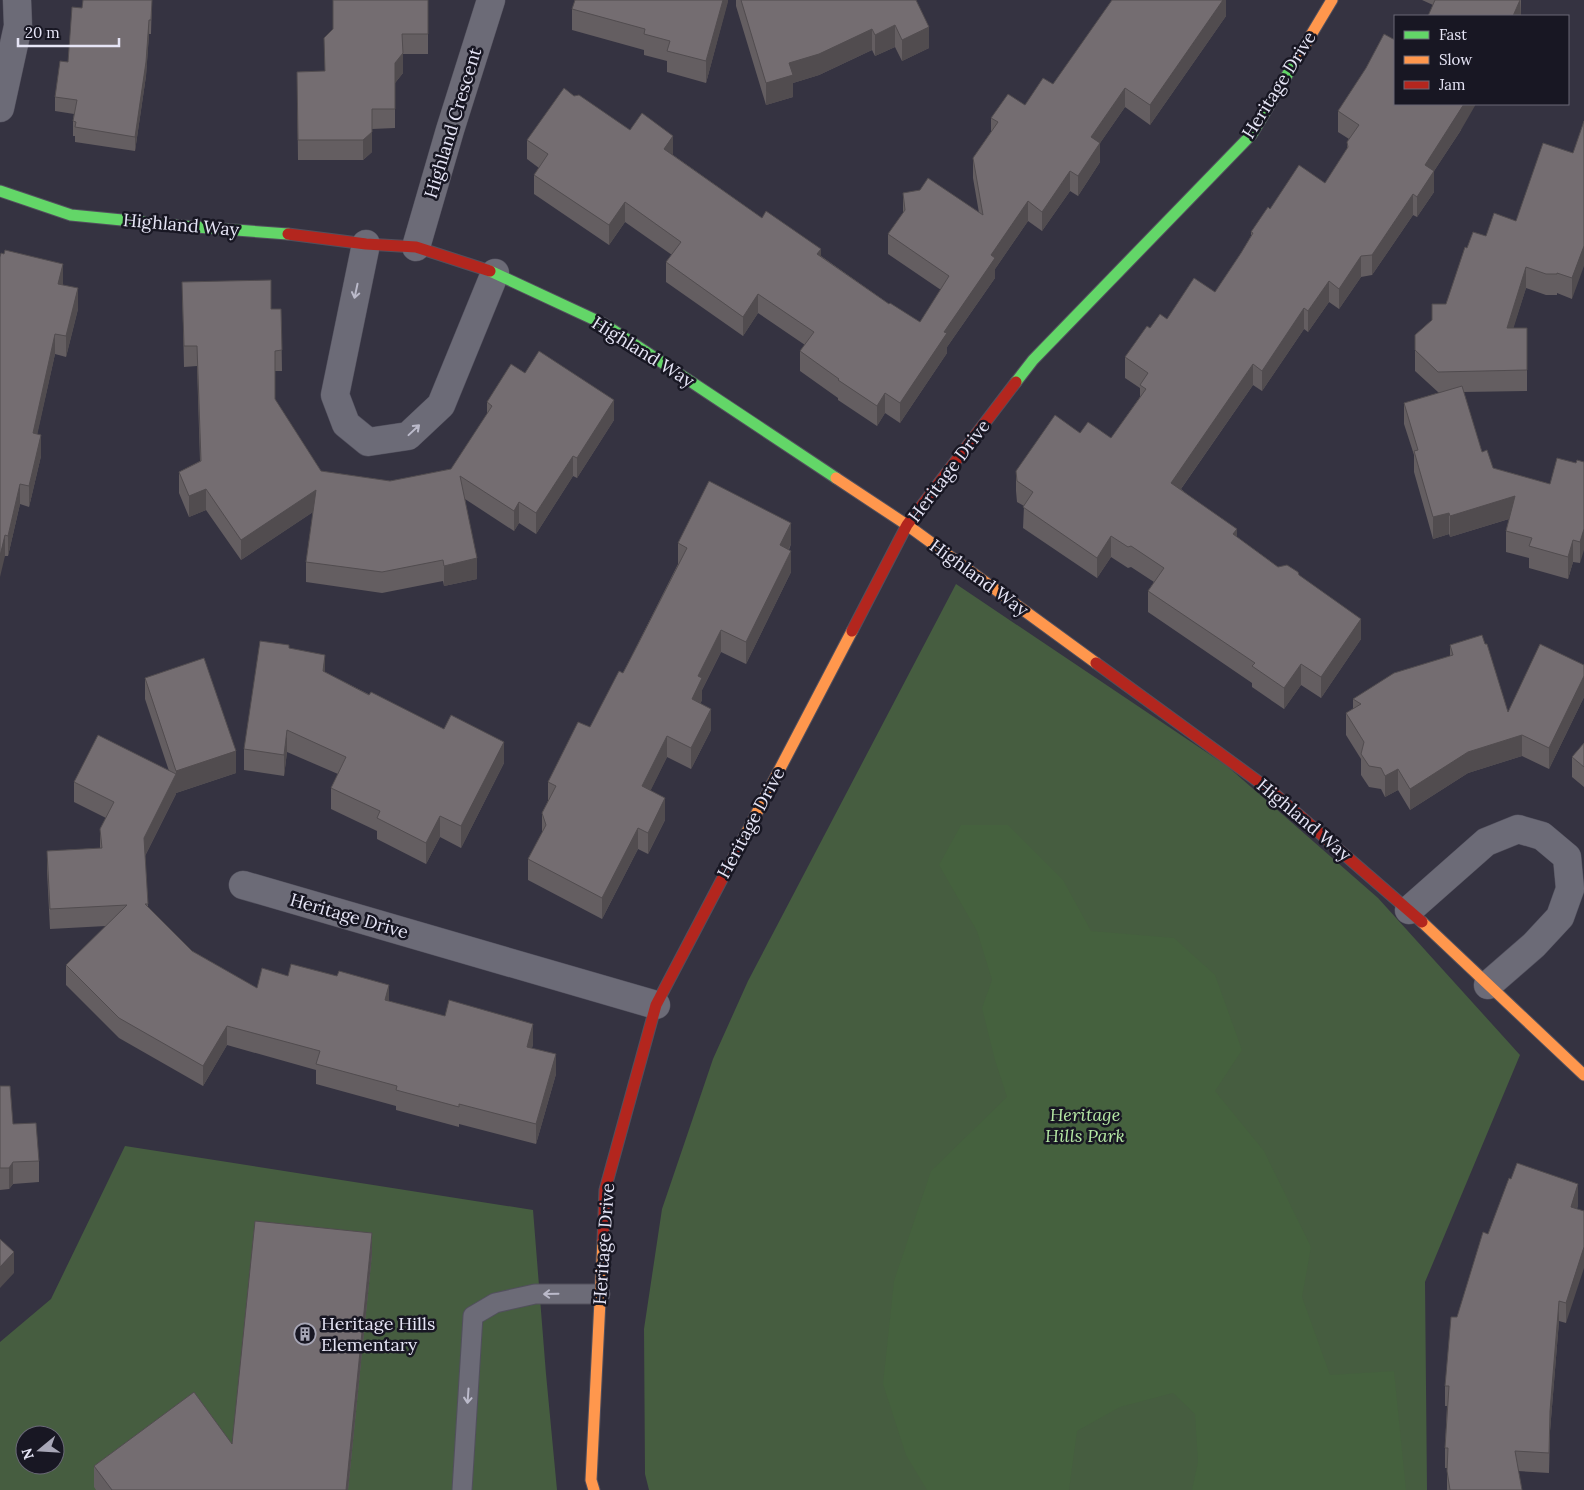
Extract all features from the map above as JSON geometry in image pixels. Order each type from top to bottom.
[{"type":"street","points":[[0,108],[18,26],[17,0]]},
{"type":"street","name":"Highland Crescent","points":[[416,247],[491,0]]},
{"type":"street","name":"Heritage Drive","points":[[594,1490],[591,1480],[605,1190],[656,1005],[907,525],[1033,360],[1252,134],[1332,0]]},
{"type":"street","name":"Highland Way","points":[[0,191],[71,215],[293,234],[366,244],[416,247],[495,273],[604,324],[907,525],[1270,790],[1409,910],[1584,1075]]},
{"type":"street","points":[[366,244],[335,395],[346,424],[368,442],[408,436],[441,405],[495,273]]},
{"type":"street","points":[[1409,910],[1486,842],[1518,829],[1542,836],[1567,857],[1570,889],[1560,917],[1534,944],[1488,985]]},
{"type":"street","name":"Heritage Drive","points":[[243,885],[656,1005]]},
{"type":"lane","points":[[462,1490],[473,1316],[495,1304],[535,1294],[600,1294]]},
{"type":"green space","name":"Heritage Hills Park","points":[[956,584],[1227,766],[1378,898],[1520,1055],[1425,1282],[1427,1490],[649,1490],[645,1474],[644,1329],[662,1209],[713,1059],[748,981]]},
{"type":"green space","points":[[961,825],[1008,825],[1063,880],[1091,931],[1174,938],[1215,975],[1242,1050],[1215,1091],[1264,1151],[1311,1247],[1302,1297],[1330,1375],[1394,1371],[1406,1490],[1192,1490],[1198,1462],[1195,1414],[1173,1393],[1120,1407],[1077,1431],[1069,1490],[927,1490],[906,1455],[883,1384],[894,1281],[931,1171],[1007,1097],[995,1060],[982,1008],[992,980],[977,931],[939,865]]},
{"type":"green space","points":[[125,1146],[533,1210],[557,1490],[0,1490],[0,1342],[51,1299]]},
{"type":"building","points":[[83,0],[152,0],[146,62],[135,137],[75,127],[76,122],[73,121],[77,100],[55,97],[60,61],[68,62],[72,7],[82,8]]},
{"type":"building","points":[[333,0],[428,0],[428,34],[402,34],[403,53],[395,63],[395,109],[372,109],[372,132],[363,140],[298,140],[297,72],[325,71],[324,38],[333,29]]},
{"type":"building","points":[[575,0],[723,0],[706,61],[667,51],[670,41],[644,34],[645,29],[572,9]]},
{"type":"building","points":[[741,0],[916,0],[929,27],[902,40],[895,25],[875,35],[872,29],[819,54],[789,63],[793,75],[766,83]]},
{"type":"building","points":[[1112,0],[1223,0],[1150,105],[1125,88],[1091,137],[1100,143],[1078,176],[1070,171],[1042,212],[1028,201],[991,255],[995,258],[944,332],[947,333],[900,403],[885,393],[877,406],[838,380],[800,351],[814,332],[758,294],[743,317],[666,262],[681,242],[625,202],[609,225],[534,175],[548,154],[527,140],[564,88],[574,96],[579,95],[630,130],[642,113],[673,136],[664,149],[762,218],[766,211],[821,249],[817,254],[889,304],[920,322],[949,276],[888,234],[905,210],[903,193],[920,190],[928,178],[983,215],[973,158],[998,122],[991,118],[1008,94],[1025,105],[1043,78],[1053,84]]},
{"type":"building","points":[[1435,0],[1520,0],[1513,15],[1428,15]]},
{"type":"building","points":[[1384,34],[1394,39],[1394,105],[1463,105],[1425,165],[1434,171],[1417,197],[1413,194],[1372,255],[1361,256],[1339,289],[1329,281],[1308,311],[1304,308],[1262,371],[1253,364],[1171,483],[1237,529],[1233,534],[1278,567],[1287,565],[1361,619],[1321,677],[1301,664],[1284,688],[1252,666],[1255,663],[1148,591],[1164,568],[1131,546],[1128,547],[1111,536],[1097,558],[1023,507],[1033,492],[1017,481],[1016,471],[1055,415],[1080,433],[1088,422],[1111,438],[1146,389],[1140,385],[1148,373],[1125,357],[1147,326],[1150,328],[1160,314],[1167,319],[1194,278],[1215,292],[1253,233],[1251,232],[1268,207],[1270,209],[1299,165],[1325,183],[1348,147],[1347,142],[1359,125],[1338,111],[1366,68]]},
{"type":"building","points":[[1584,121],[1584,246],[1572,278],[1557,273],[1546,274],[1526,267],[1507,328],[1527,328],[1527,370],[1438,372],[1415,350],[1415,335],[1432,320],[1432,304],[1446,304],[1465,247],[1467,248],[1473,232],[1486,236],[1494,213],[1516,221],[1543,143],[1573,153]]},
{"type":"building","points":[[5,250],[63,264],[58,284],[78,288],[66,336],[55,334],[33,433],[41,435],[29,486],[20,484],[8,536],[5,535],[0,556],[0,257],[1,253],[4,254]]},
{"type":"building","points":[[271,280],[271,309],[281,309],[282,350],[275,351],[275,399],[321,471],[390,481],[451,469],[492,406],[487,402],[511,364],[525,373],[539,351],[614,400],[577,458],[573,456],[536,513],[519,502],[514,511],[460,476],[477,558],[444,566],[443,560],[382,572],[306,562],[316,490],[241,540],[206,489],[189,496],[179,472],[201,461],[197,346],[184,346],[182,282]]},
{"type":"building","points":[[1462,386],[1482,452],[1487,450],[1493,468],[1550,484],[1557,458],[1576,463],[1577,460],[1584,462],[1584,529],[1580,542],[1573,540],[1568,557],[1529,546],[1532,538],[1506,531],[1515,496],[1450,516],[1449,513],[1433,517],[1414,451],[1418,450],[1404,403]]},
{"type":"building","points":[[709,481],[791,523],[780,545],[791,551],[746,642],[721,630],[698,676],[702,678],[692,699],[711,709],[691,748],[667,736],[642,786],[665,798],[648,833],[638,828],[602,898],[528,859],[546,825],[542,813],[556,786],[548,782],[578,722],[590,727],[619,671],[623,673],[687,548],[678,543]]},
{"type":"building","points":[[1482,635],[1485,644],[1487,644],[1508,712],[1540,644],[1584,665],[1584,676],[1549,748],[1522,735],[1468,752],[1410,789],[1398,769],[1385,776],[1381,768],[1369,766],[1361,754],[1364,742],[1346,713],[1361,704],[1353,699],[1394,673],[1453,655],[1450,645]]},
{"type":"building","points":[[260,641],[289,645],[289,648],[325,655],[323,671],[369,695],[371,692],[444,729],[451,715],[504,742],[461,826],[440,816],[426,843],[377,818],[380,811],[331,788],[346,757],[287,730],[284,755],[244,749]]},
{"type":"building","points":[[204,658],[236,751],[176,771],[145,678]]},
{"type":"building","points":[[98,735],[176,774],[144,838],[148,904],[145,904],[192,951],[257,988],[262,968],[288,976],[291,964],[337,976],[339,971],[389,985],[385,1000],[445,1016],[449,1000],[533,1024],[527,1047],[556,1054],[536,1124],[459,1104],[459,1107],[396,1090],[397,1086],[316,1064],[320,1051],[227,1026],[203,1066],[119,1018],[66,965],[127,905],[50,909],[47,851],[102,848],[100,829],[114,802],[74,782]]},
{"type":"building","points":[[1584,743],[1584,767],[1572,757]]},
{"type":"building","points":[[0,1086],[10,1086],[13,1124],[36,1123],[39,1161],[13,1162],[9,1168],[0,1168]]},
{"type":"building","points":[[1517,1163],[1578,1184],[1571,1207],[1584,1211],[1584,1247],[1566,1303],[1559,1301],[1550,1411],[1549,1453],[1515,1451],[1522,1490],[1450,1490],[1447,1471],[1448,1448],[1445,1448],[1449,1386],[1445,1386],[1451,1317],[1457,1317],[1483,1232],[1488,1234],[1509,1178],[1511,1179]]},
{"type":"building","name":"Heritage Hills Elementary","points":[[255,1221],[372,1233],[346,1490],[112,1490],[94,1466],[194,1392],[232,1444]]},
{"type":"building","points":[[0,1239],[14,1252],[0,1267]]},
{"type":"traffic: fast","points":[[1016,382],[1033,360],[1252,134],[1296,60]]},
{"type":"traffic: fast","points":[[0,191],[71,215],[288,234]]},
{"type":"traffic: fast","points":[[490,271],[604,324],[836,478]]},
{"type":"traffic: slow","points":[[1296,60],[1332,0]]},
{"type":"traffic: slow","points":[[836,478],[907,525],[1096,663]]},
{"type":"traffic: slow","points":[[740,845],[852,631]]},
{"type":"traffic: slow","points":[[1422,922],[1584,1075]]},
{"type":"traffic: slow","points":[[594,1490],[591,1480],[603,1241]]},
{"type":"traffic: jam","points":[[288,234],[366,244],[416,247],[490,271]]},
{"type":"traffic: jam","points":[[852,631],[907,525],[1016,382]]},
{"type":"traffic: jam","points":[[1096,663],[1270,790],[1422,922]]},
{"type":"traffic: jam","points":[[603,1241],[605,1190],[656,1005],[740,845]]},
{"type":"place","name":"Heritage Hills Elementary","points":[[305,1334]]}]
